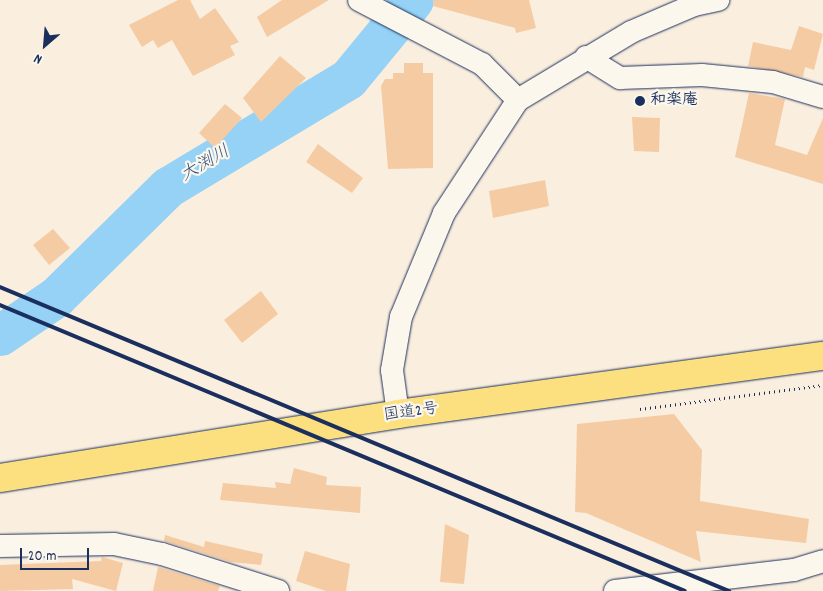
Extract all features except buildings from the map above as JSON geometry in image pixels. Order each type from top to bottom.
[{"type":"highway","name":"国道2号","points":[[0,478],[398,414],[823,356]]},
{"type":"street","points":[[359,0],[380,15],[482,64],[518,100]]},
{"type":"street","points":[[398,414],[392,370],[402,317],[444,213],[518,100],[586,57],[631,32],[694,5],[718,0]]},
{"type":"street","points":[[586,57],[620,78],[720,77],[773,82],[823,96]]},
{"type":"street","points":[[0,546],[114,544],[162,554],[278,591]]},
{"type":"street","points":[[625,590],[794,570],[823,561]]},
{"type":"waterway","name":"大渕川","points":[[0,335],[56,297],[168,187],[348,79],[413,0]]},
{"type":"railway","points":[[0,287],[729,591]]},
{"type":"railway","points":[[0,305],[685,591]]},
{"type":"place","name":"和楽庵","points":[[640,101]]}]
